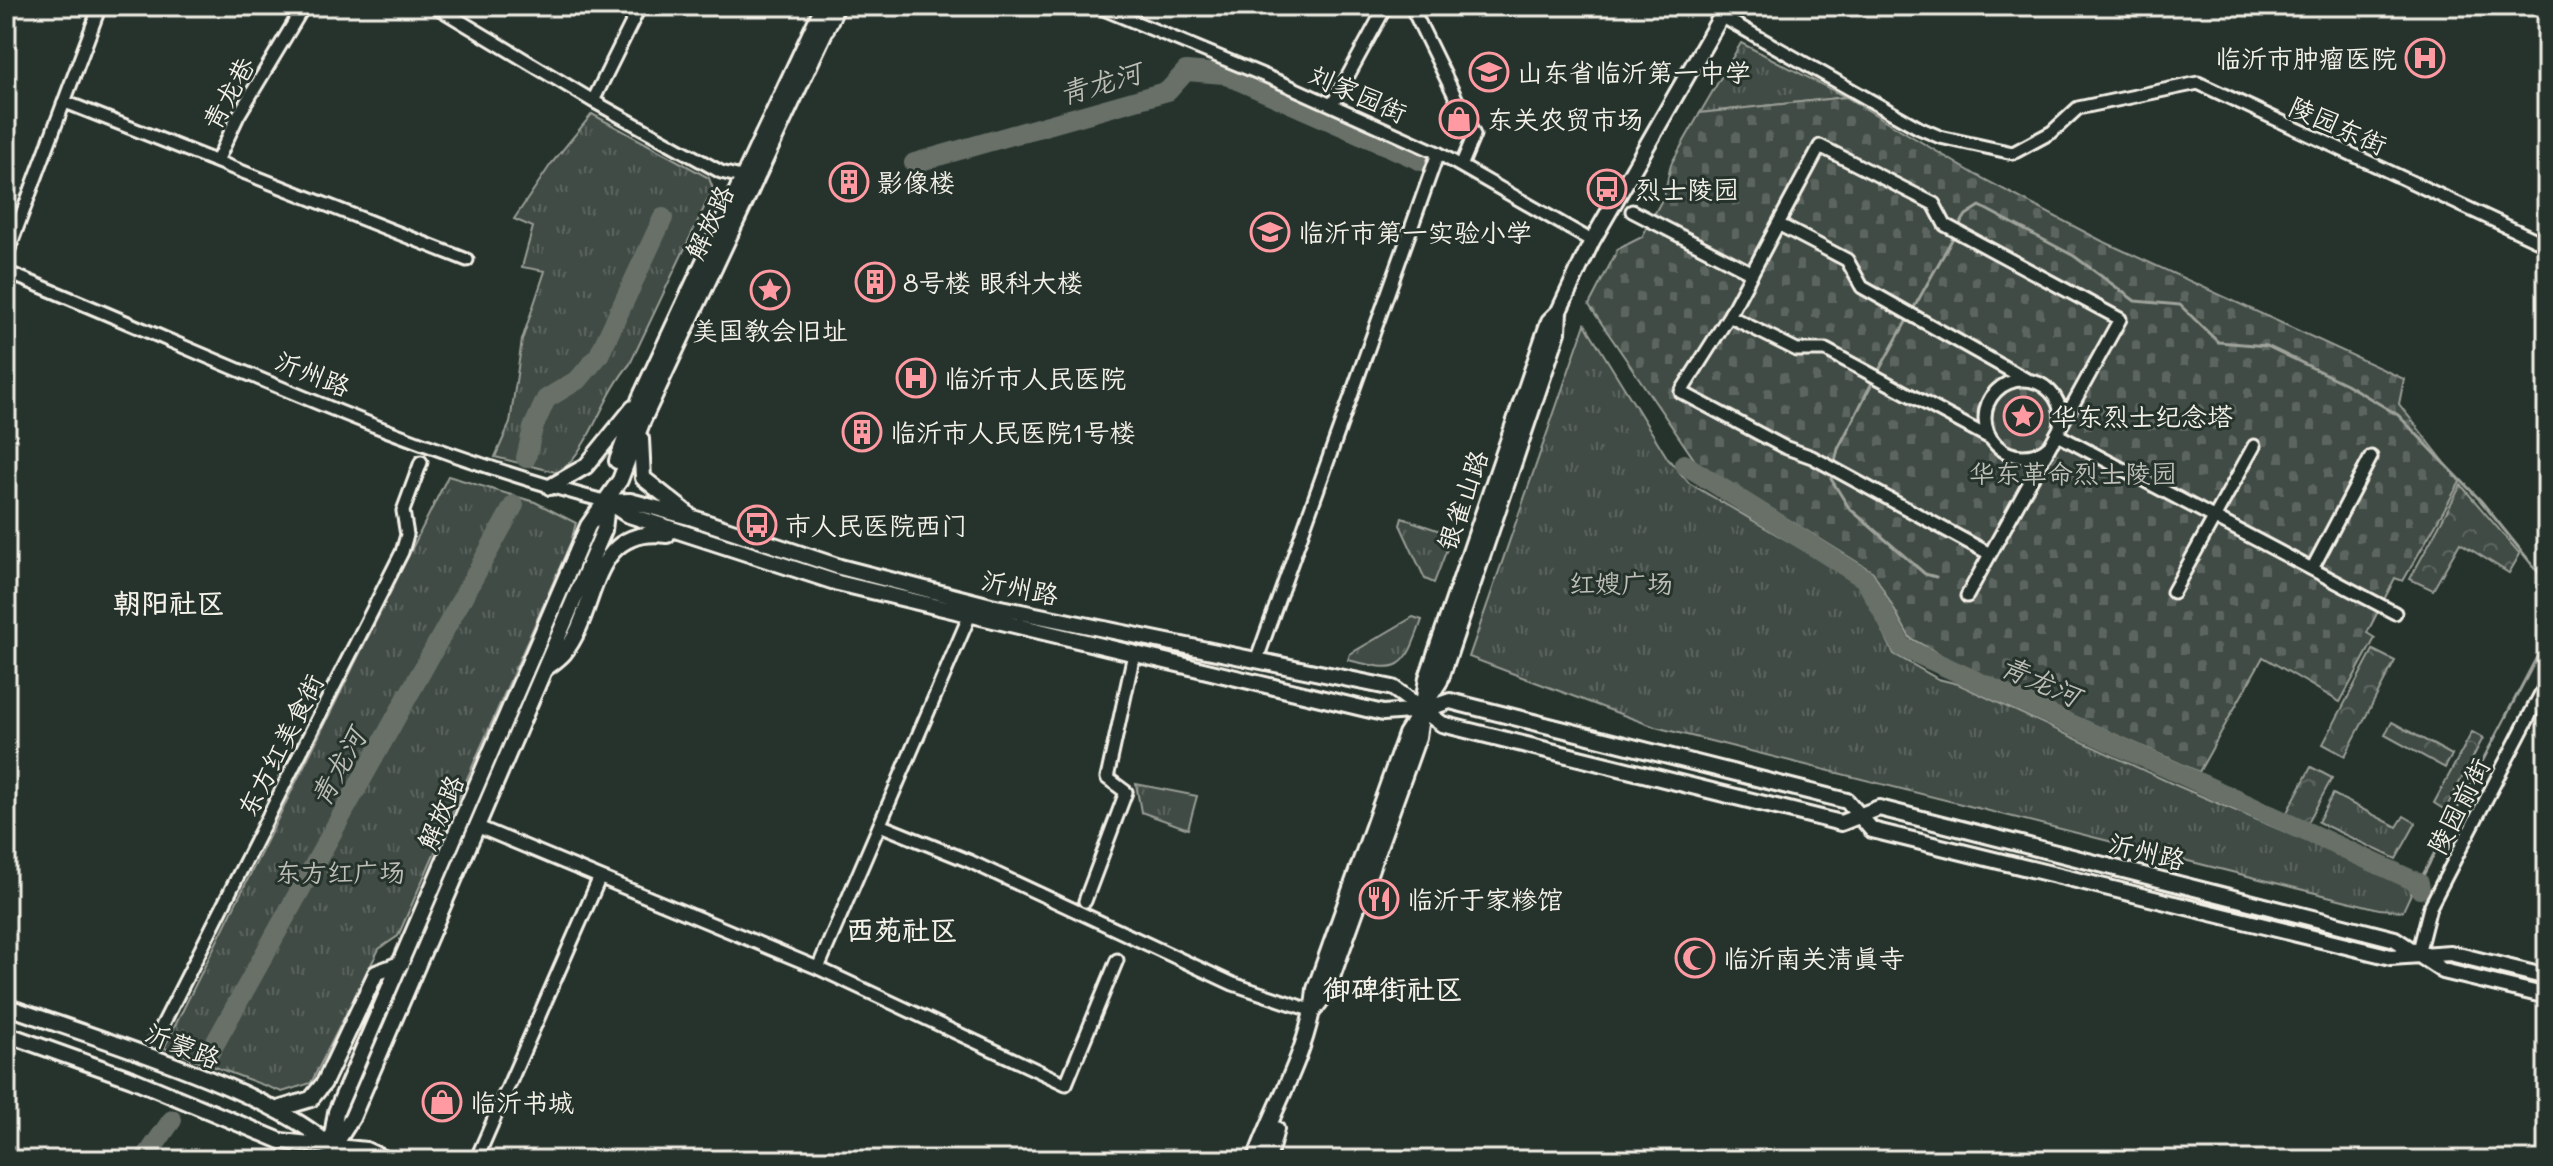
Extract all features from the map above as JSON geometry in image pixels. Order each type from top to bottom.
[{"type":"main road","name":"解放路","points":[[332,1157],[352,1118],[604,530],[611,477],[640,398],[823,6]]},
{"type":"main road","name":"解放路","points":[[332,1157],[336,1112],[588,526],[608,502],[643,420],[837,6]]},
{"type":"main road","name":"银雀山路","points":[[1268,1160],[1286,1090],[1313,1011],[1315,989],[1406,734],[1440,681],[1558,332],[1559,311],[1592,241],[1724,11]]},
{"type":"main road","points":[[550,487],[586,466],[640,398]]},
{"type":"main road","points":[[643,420],[639,455],[643,478],[693,518]]},
{"type":"main road","name":"沂州路","points":[[608,502],[630,501],[693,518],[840,567],[976,603],[1393,688],[1442,724],[1841,823],[1879,808],[2395,939],[2443,971],[2547,996]]},
{"type":"main road","name":"沂州路","points":[[608,502],[626,514],[838,583],[969,617],[1383,713],[1424,710],[1450,701],[1847,801],[1872,830],[2391,957],[2450,953],[2547,977]]},
{"type":"main road","points":[[542,672],[565,653],[611,549],[646,532],[697,538]]},
{"type":"main road","points":[[278,1109],[311,1099],[324,1083],[376,973],[402,963]]},
{"type":"main road","name":"沂蒙路","points":[[6,1006],[278,1109],[332,1157]]},
{"type":"main road","name":"沂蒙路","points":[[6,1034],[170,1095],[281,1141],[332,1157],[366,1150],[388,1160]]},
{"type":"main road","name":"银雀山路","points":[[1255,1160],[1286,1090]]},
{"type":"street","points":[[6,257],[100,6]]},
{"type":"street","name":"青龙巷","points":[[217,161],[238,116],[304,6]]},
{"type":"street","points":[[435,6],[593,101],[721,172],[741,177]]},
{"type":"street","points":[[593,101],[640,6]]},
{"type":"street","name":"刘家园街","points":[[1096,6],[1438,153],[1592,241]]},
{"type":"street","points":[[1332,105],[1386,6]]},
{"type":"street","points":[[1411,6],[1474,135],[1461,166]]},
{"type":"street","name":"陵园东街","points":[[1724,11],[1919,128],[1940,137],[2013,153],[2052,132],[2078,108],[2198,83],[2547,245]]},
{"type":"street","points":[[65,102],[467,260]]},
{"type":"street","points":[[1967,596],[2120,319],[1945,225],[1934,204],[1820,146],[1729,316],[1681,392],[1990,554]]},
{"type":"street","points":[[1257,659],[1438,153]]},
{"type":"street","points":[[1632,211],[1752,273]]},
{"type":"street","points":[[1729,316],[1797,350],[1826,350],[1990,438],[2007,453],[2029,456],[2050,446],[2058,435],[2061,412],[2049,390],[1862,287],[1847,260],[1778,224]]},
{"type":"street","name":"沂州路","points":[[6,272],[426,446],[508,476],[608,502]]},
{"type":"street","points":[[1990,438],[1985,422],[1988,403],[2003,385],[2027,380]]},
{"type":"street","points":[[2058,435],[2395,613]]},
{"type":"street","points":[[2173,592],[2254,446]]},
{"type":"street","points":[[2312,569],[2371,457]]},
{"type":"street","name":"东方红美食街","points":[[154,1042],[402,552],[407,535],[403,511],[421,462]]},
{"type":"street","points":[[818,968],[969,617]]},
{"type":"street","points":[[1085,901],[1126,792],[1107,778],[1134,654]]},
{"type":"street","name":"陵园前街","points":[[2418,954],[2430,907],[2547,682]]},
{"type":"street","points":[[880,825],[969,861],[1233,984],[1313,1011]]},
{"type":"street","points":[[476,826],[818,968],[1066,1084],[1117,960]]},
{"type":"street","points":[[476,1160],[599,879]]},
{"type":"green space","points":[[1741,43],[1846,97],[1700,113]]},
{"type":"green space","name":"华东革命烈士陵园","points":[[1846,97],[1976,175],[2100,240],[2404,379],[2399,404],[2460,482],[2403,581],[2395,578],[2367,633],[2375,638],[2340,702],[2263,657],[2199,772],[1948,659],[1910,638],[1873,572],[1696,462],[1589,305],[1618,249],[1642,237],[1664,196],[1671,164],[1700,113]]},
{"type":"green space","points":[[592,114],[709,178],[713,189],[630,364],[611,391],[580,449],[559,473],[495,457],[510,423],[522,340],[545,271],[522,267],[533,227],[514,219],[551,164]]},
{"type":"green space","name":"红嫂广场","points":[[1585,324],[1668,459],[1689,483],[1860,583],[1894,654],[1938,679],[1958,684],[2173,784],[2414,887],[2403,911],[2379,909],[1655,727],[1469,657]]},
{"type":"green space","name":"东方红广场","points":[[448,476],[535,502],[576,523],[571,542],[398,936],[379,949],[311,1083],[282,1092],[164,1048]]},
{"type":"green space","points":[[2461,485],[2520,554],[2509,573],[2460,543],[2433,590],[2410,579]]},
{"type":"green space","points":[[1402,518],[1446,533],[1450,541],[1434,583],[1425,579],[1400,525]]},
{"type":"green space","points":[[1413,617],[1422,620],[1410,650],[1398,664],[1390,667],[1348,660],[1350,654]]},
{"type":"green space","points":[[2373,650],[2395,661],[2345,756],[2323,744]]},
{"type":"green space","points":[[2392,722],[2452,755],[2445,768],[2385,735]]},
{"type":"green space","points":[[2472,732],[2483,738],[2445,810],[2434,803]]},
{"type":"green space","points":[[2311,767],[2332,778],[2306,826],[2285,816]]},
{"type":"green space","points":[[1136,784],[1197,796],[1188,829],[1141,812]]},
{"type":"green space","points":[[2333,794],[2397,827],[2404,816],[2416,823],[2396,859],[2318,822]]},
{"type":"waterway","name":"青龙河","points":[[914,163],[1168,91],[1186,71],[1224,74],[1422,161]]},
{"type":"waterway","points":[[1957,229],[1966,215],[1980,206],[2074,256],[2135,301],[2180,305],[2218,342],[2267,346],[2346,384],[2398,415],[2481,501],[2547,583]]},
{"type":"waterway","name":"青龙河","points":[[526,458],[533,428],[546,399],[579,379],[599,355],[663,218]]},
{"type":"waterway","points":[[1878,372],[1954,236]]},
{"type":"waterway","points":[[1834,466],[1838,449],[1874,379]]},
{"type":"waterway","name":"青龙河","points":[[1684,464],[1865,579],[1902,647],[2419,883],[2420,889]]},
{"type":"waterway","points":[[1832,473],[1831,479],[1849,508],[1925,574],[1936,577]]},
{"type":"waterway","name":"青龙河","points":[[208,1056],[514,505]]},
{"type":"waterway","points":[[2453,817],[2547,638]]},
{"type":"waterway","points":[[2419,883],[2445,833]]},
{"type":"waterway","name":"青龙河","points":[[144,1160],[172,1120]]},
{"type":"place","name":"临沂市肿瘤医院","points":[[2425,58]]},
{"type":"place","name":"山东省临沂第一中学","points":[[1489,72]]},
{"type":"place","name":"东关农贸市场","points":[[1459,119]]},
{"type":"place","name":"影像楼","points":[[849,182]]},
{"type":"place","name":"烈士陵园","points":[[1607,189]]},
{"type":"place","name":"临沂市第一实验小学","points":[[1270,232]]},
{"type":"place","name":"8号楼 眼科大楼","points":[[875,282]]},
{"type":"place","name":"美国教会旧址","points":[[770,290]]},
{"type":"place","name":"临沂市人民医院","points":[[916,378]]},
{"type":"place","name":"华东烈士纪念塔","points":[[2023,416]]},
{"type":"place","name":"临沂市人民医院1号楼","points":[[862,432]]},
{"type":"place","name":"市人民医院西门","points":[[757,525]]},
{"type":"place","name":"临沂于家糁馆","points":[[1379,899]]},
{"type":"place","name":"临沂南关清真寺","points":[[1695,958]]},
{"type":"place","name":"临沂书城","points":[[442,1102]]},
{"type":"district","name":"朝阳社区","points":[[169,602]]},
{"type":"district","name":"西苑社区","points":[[902,929]]},
{"type":"district","name":"御碑街社区","points":[[1393,988]]}]
